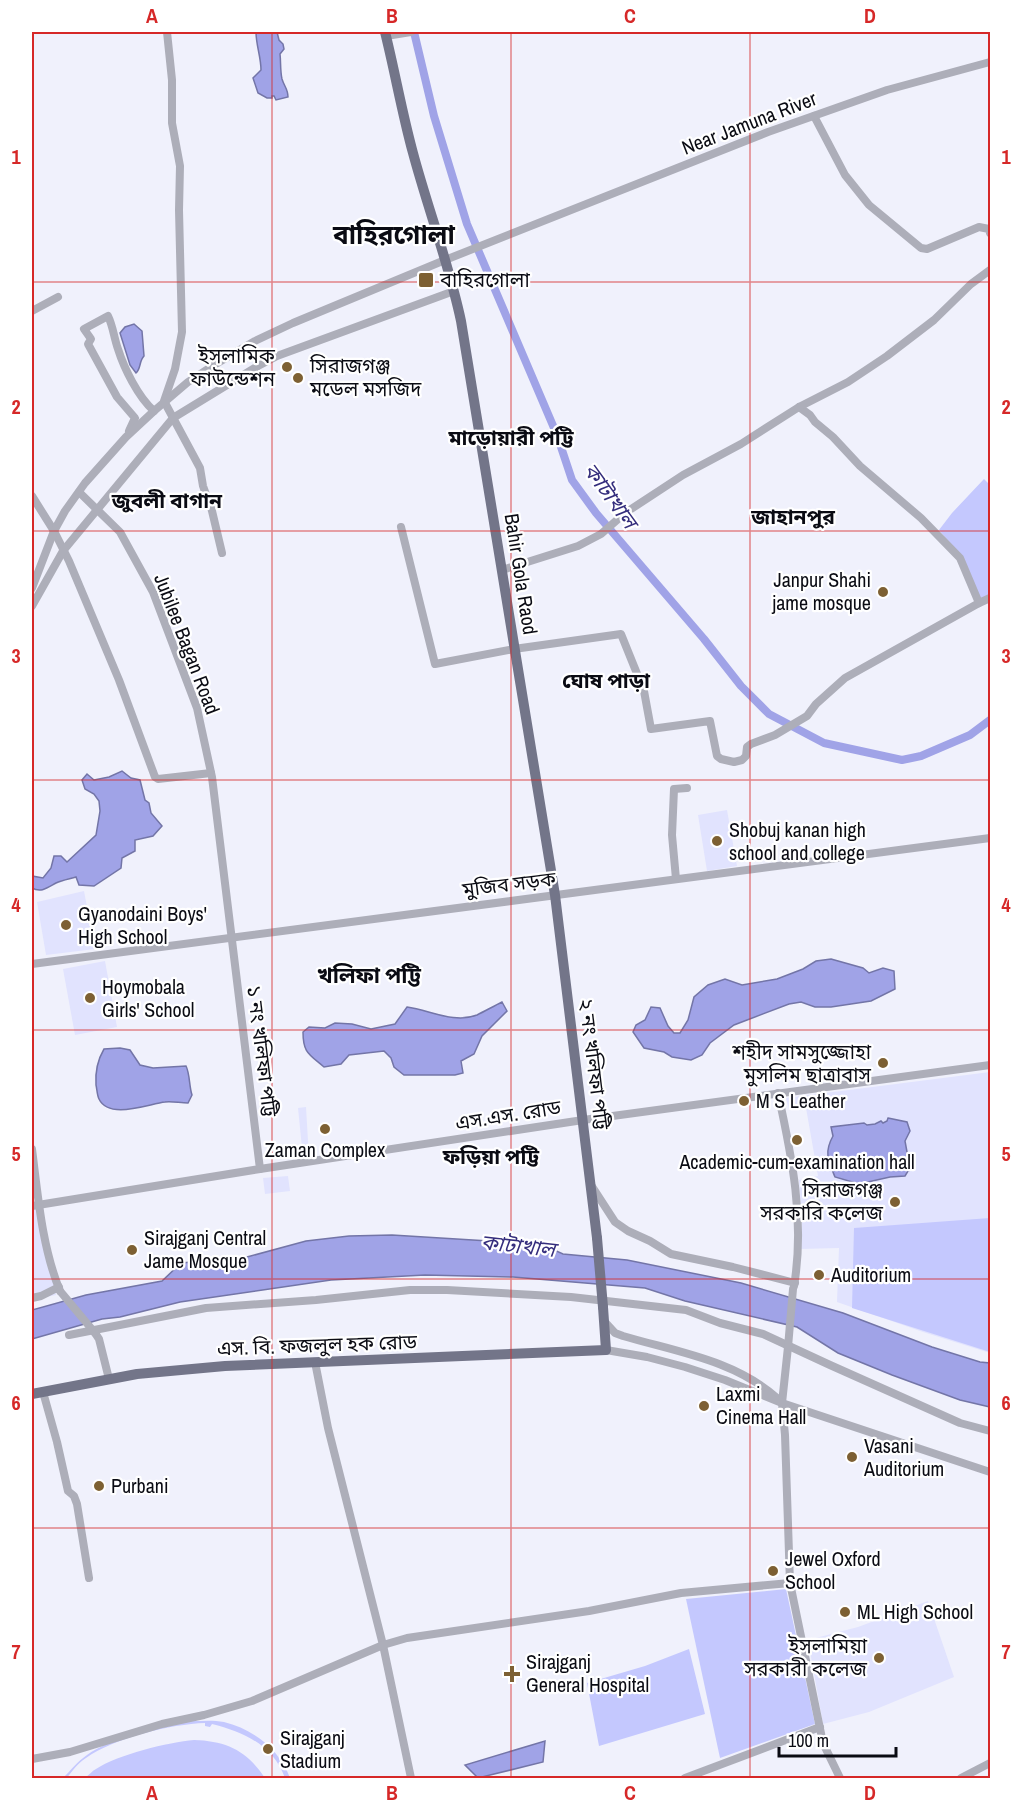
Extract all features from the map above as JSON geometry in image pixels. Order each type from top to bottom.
[{"type":"main road","name":"Bahir Gola Raod","points":[[389,34],[397,92],[412,152],[450,258],[555,895]]},
{"type":"main road","name":"২ নং খলিফা পট্টি","points":[[555,895],[597,1238],[606,1350]]},
{"type":"main road","name":"এস. বি. ফজলুল হক রোড","points":[[37,1393],[137,1374],[225,1366],[606,1350]]},
{"type":"street","points":[[167,32],[172,80],[172,123],[180,166],[182,332],[175,369],[165,401],[200,468],[222,553]]},
{"type":"street","points":[[389,34],[411,32]]},
{"type":"street","name":"Near Jamuna River","points":[[32,588],[54,531],[79,492],[126,437],[165,401],[213,365],[255,341],[450,258],[768,132],[887,90],[990,62]]},
{"type":"street","points":[[814,116],[845,175],[869,205],[921,248],[927,249],[979,227],[989,229],[990,233]]},
{"type":"street","points":[[502,570],[578,546],[601,534],[626,513],[682,475],[741,444],[799,407],[848,382],[887,356],[934,320],[971,284],[990,270]]},
{"type":"street","points":[[32,606],[63,551],[173,418],[277,356],[454,291]]},
{"type":"street","points":[[32,311],[58,297]]},
{"type":"street","points":[[126,437],[135,418],[117,397],[88,344],[91,339],[84,329],[108,316],[118,350],[132,383],[154,411]]},
{"type":"street","points":[[799,407],[810,415],[867,472],[921,518],[960,558],[979,603]]},
{"type":"street","name":"Jubilee Bagan Road","points":[[79,492],[120,532],[153,592],[197,708],[211,773],[232,938]]},
{"type":"street","points":[[32,496],[54,531],[63,551],[119,680],[154,777],[158,779],[211,773]]},
{"type":"street","points":[[401,527],[435,664],[514,648],[621,634],[644,691],[651,729],[710,721],[717,756],[720,759],[734,762],[746,756],[747,747],[751,744],[775,735],[807,716],[816,704],[845,678],[990,598]]},
{"type":"street","points":[[675,879],[672,835],[674,789],[687,788]]},
{"type":"street","name":"মুজিব সড়ক","points":[[32,964],[990,838]]},
{"type":"street","name":"১ নং খলিফা পট্টি","points":[[232,938],[260,1168]]},
{"type":"street","name":"এস.এস. রোড","points":[[35,1205],[260,1168],[583,1120],[990,1065]]},
{"type":"street","points":[[778,1094],[795,1177],[799,1220],[782,1403],[790,1583],[824,1743],[840,1779]]},
{"type":"street","points":[[32,1149],[35,1205],[59,1289],[99,1339],[109,1379]]},
{"type":"street","points":[[591,1185],[615,1222],[628,1232],[650,1241],[671,1254],[733,1267],[794,1286]]},
{"type":"street","points":[[32,1298],[59,1289]]},
{"type":"street","points":[[69,1335],[206,1308],[410,1290],[447,1290],[610,1302],[686,1310],[720,1323],[763,1334],[960,1423],[990,1431]]},
{"type":"street","points":[[604,1321],[615,1333],[688,1353],[740,1372],[760,1384],[782,1403]]},
{"type":"street","points":[[606,1350],[685,1367],[782,1403],[990,1472]]},
{"type":"street","points":[[685,1367],[688,1353]]},
{"type":"street","points":[[315,1362],[328,1428],[383,1644],[411,1779]]},
{"type":"street","points":[[37,1393],[57,1442],[68,1491],[75,1496],[89,1578]]},
{"type":"street","points":[[32,1759],[70,1752],[162,1724],[252,1701],[383,1644],[407,1638],[589,1611],[681,1593],[790,1583]]},
{"type":"street","points":[[685,1779],[820,1727]]},
{"type":"street","points":[[960,1779],[990,1763]]},
{"type":"shaded area","points":[[984,479],[990,485],[990,598],[979,603],[953,547],[939,530]]},
{"type":"shaded area","name":"Shobuj kanan high school and college","points":[[727,810],[737,866],[707,871],[698,815]]},
{"type":"shaded area","name":"Gyanodaini Boys' High School","points":[[84,891],[95,949],[46,955],[37,902]]},
{"type":"shaded area","name":"Hoymobala Girls' School","points":[[105,961],[117,1027],[75,1035],[63,969]]},
{"type":"shaded area","name":"সিরাজগঞ্জ সরকারি কলেজ","points":[[990,1072],[990,1353],[837,1302],[839,1248],[800,1249],[802,1223],[799,1180],[818,1176],[806,1108],[789,1109],[786,1098]]},
{"type":"shaded area","points":[[306,1107],[309,1158],[303,1158],[298,1108]]},
{"type":"shaded area","points":[[288,1176],[290,1191],[265,1194],[263,1178]]},
{"type":"shaded area","points":[[41,1207],[56,1295],[32,1300],[32,1208]]},
{"type":"shaded area","points":[[990,1218],[990,1352],[852,1308],[854,1228]]},
{"type":"shaded area","points":[[786,1589],[815,1724],[720,1758],[686,1599]]},
{"type":"shaded area","name":"ইসলামিয়া সরকারী কলেজ","points":[[928,1601],[954,1677],[869,1712],[823,1724],[808,1640],[858,1627]]},
{"type":"shaded area","points":[[689,1649],[705,1714],[599,1746],[587,1683],[645,1666]]},
{"type":"shaded area","name":"Sirajganj Stadium","points":[[191,1721],[224,1722],[255,1735],[280,1758],[290,1778],[285,1778],[273,1757],[256,1742],[235,1731],[212,1724],[210,1727],[205,1726],[205,1723],[160,1729],[127,1738],[83,1760],[67,1778],[63,1778],[84,1757],[109,1743],[137,1734]]},
{"type":"shaded area","points":[[194,1740],[226,1745],[235,1749],[251,1761],[265,1778],[85,1778],[105,1764],[130,1754],[171,1743]]},
{"type":"water","points":[[256,32],[277,32],[283,44],[284,49],[280,54],[281,72],[288,97],[276,100],[274,96],[267,98],[258,93],[253,78],[261,70]]},
{"type":"water","points":[[134,324],[142,331],[144,356],[136,373],[130,365],[120,333],[125,327]]},
{"type":"water","points":[[122,771],[131,778],[140,780],[151,813],[162,826],[153,836],[135,840],[135,851],[122,858],[121,868],[94,886],[79,885],[76,877],[44,889],[32,888],[32,876],[43,878],[51,868],[54,856],[61,856],[67,862],[96,835],[100,811],[99,801],[94,794],[85,789],[82,780],[87,774],[94,780]]},
{"type":"water","points":[[831,959],[863,968],[869,973],[883,968],[894,971],[895,989],[871,1001],[831,1007],[815,1007],[801,1002],[789,1004],[734,1025],[710,1043],[702,1055],[691,1060],[644,1048],[633,1032],[636,1025],[645,1020],[651,1007],[660,1008],[668,1026],[674,1033],[680,1033],[688,1020],[694,997],[708,985],[725,979],[742,985],[777,979],[803,969],[816,961]]},
{"type":"water","points":[[502,1002],[507,1011],[482,1036],[474,1054],[461,1061],[463,1073],[455,1075],[404,1075],[394,1067],[391,1058],[384,1051],[349,1055],[341,1064],[324,1067],[311,1056],[304,1044],[303,1032],[309,1027],[325,1028],[335,1023],[352,1024],[371,1029],[395,1024],[407,1007],[451,1017],[468,1017],[477,1015]]},
{"type":"water","points":[[104,1049],[130,1050],[140,1065],[153,1068],[186,1066],[192,1095],[188,1103],[165,1102],[120,1110],[104,1105],[98,1097],[96,1085],[98,1062]]},
{"type":"water","points":[[888,1118],[907,1122],[910,1131],[905,1141],[909,1163],[913,1164],[913,1169],[905,1176],[859,1184],[835,1177],[828,1156],[833,1136],[831,1127],[864,1123],[867,1125],[881,1121],[883,1123]]},
{"type":"water","points":[[392,1235],[489,1241],[534,1241],[563,1254],[627,1260],[741,1283],[843,1313],[932,1347],[990,1363],[990,1407],[960,1400],[838,1353],[797,1327],[685,1301],[645,1288],[513,1277],[425,1275],[331,1280],[180,1302],[120,1317],[102,1319],[32,1339],[32,1310],[86,1295],[162,1281],[181,1263],[247,1257],[306,1241],[349,1236]]},
{"type":"water","points":[[545,1741],[543,1762],[478,1778],[465,1765]]},
{"type":"waterway","name":"কাটাখাল","points":[[414,32],[434,116],[467,224],[557,435],[572,480],[596,513],[704,639],[741,686],[769,714],[824,743],[902,760],[921,756],[970,735],[990,720]]},
{"type":"place","name":"বাহিরগোলা","points":[[426,280]]},
{"type":"place","name":"ইসলামিক ফাউন্ডেশন","points":[[287,367]]},
{"type":"place","name":"সিরাজগঞ্জ মডেল মসজিদ","points":[[298,378]]},
{"type":"place","name":"Janpur Shahi jame mosque","points":[[883,592]]},
{"type":"place","name":"Shobuj kanan high school and college","points":[[717,841]]},
{"type":"place","name":"Gyanodaini Boys' High School","points":[[66,925]]},
{"type":"place","name":"Hoymobala Girls' School","points":[[90,998]]},
{"type":"place","name":"শহীদ সামসুজ্জোহা মুসলিম ছাত্রাবাস","points":[[883,1063]]},
{"type":"place","name":"M S Leather","points":[[744,1101]]},
{"type":"place","name":"Zaman Complex","points":[[325,1129]]},
{"type":"place","name":"Academic-cum-examination hall","points":[[797,1140]]},
{"type":"place","name":"সিরাজগঞ্জ সরকারি কলেজ","points":[[895,1202]]},
{"type":"place","name":"Sirajganj Central Jame Mosque","points":[[132,1250]]},
{"type":"place","name":"Auditorium","points":[[819,1275]]},
{"type":"place","name":"Laxmi Cinema Hall","points":[[704,1406]]},
{"type":"place","name":"Vasani Auditorium","points":[[852,1457]]},
{"type":"place","name":"Purbani","points":[[99,1486]]},
{"type":"place","name":"Jewel Oxford School","points":[[773,1571]]},
{"type":"place","name":"ML High School","points":[[845,1612]]},
{"type":"place","name":"ইসলামিয়া সরকারী কলেজ","points":[[879,1658]]},
{"type":"place","name":"Sirajganj General Hospital","points":[[512,1674]]},
{"type":"place","name":"Sirajganj Stadium","points":[[268,1749]]},
{"type":"district","name":"বাহিরগোলা","points":[[394,235]]},
{"type":"district","name":"মাড়োয়ারী পট্টি","points":[[511,438]]},
{"type":"district","name":"জুবলী বাগান","points":[[167,501]]},
{"type":"district","name":"জাহানপুর","points":[[793,517]]},
{"type":"district","name":"ঘোষ পাড়া","points":[[606,681]]},
{"type":"district","name":"খলিফা পট্টি","points":[[369,975]]},
{"type":"district","name":"ফড়িয়া পট্টি","points":[[491,1157]]}]
